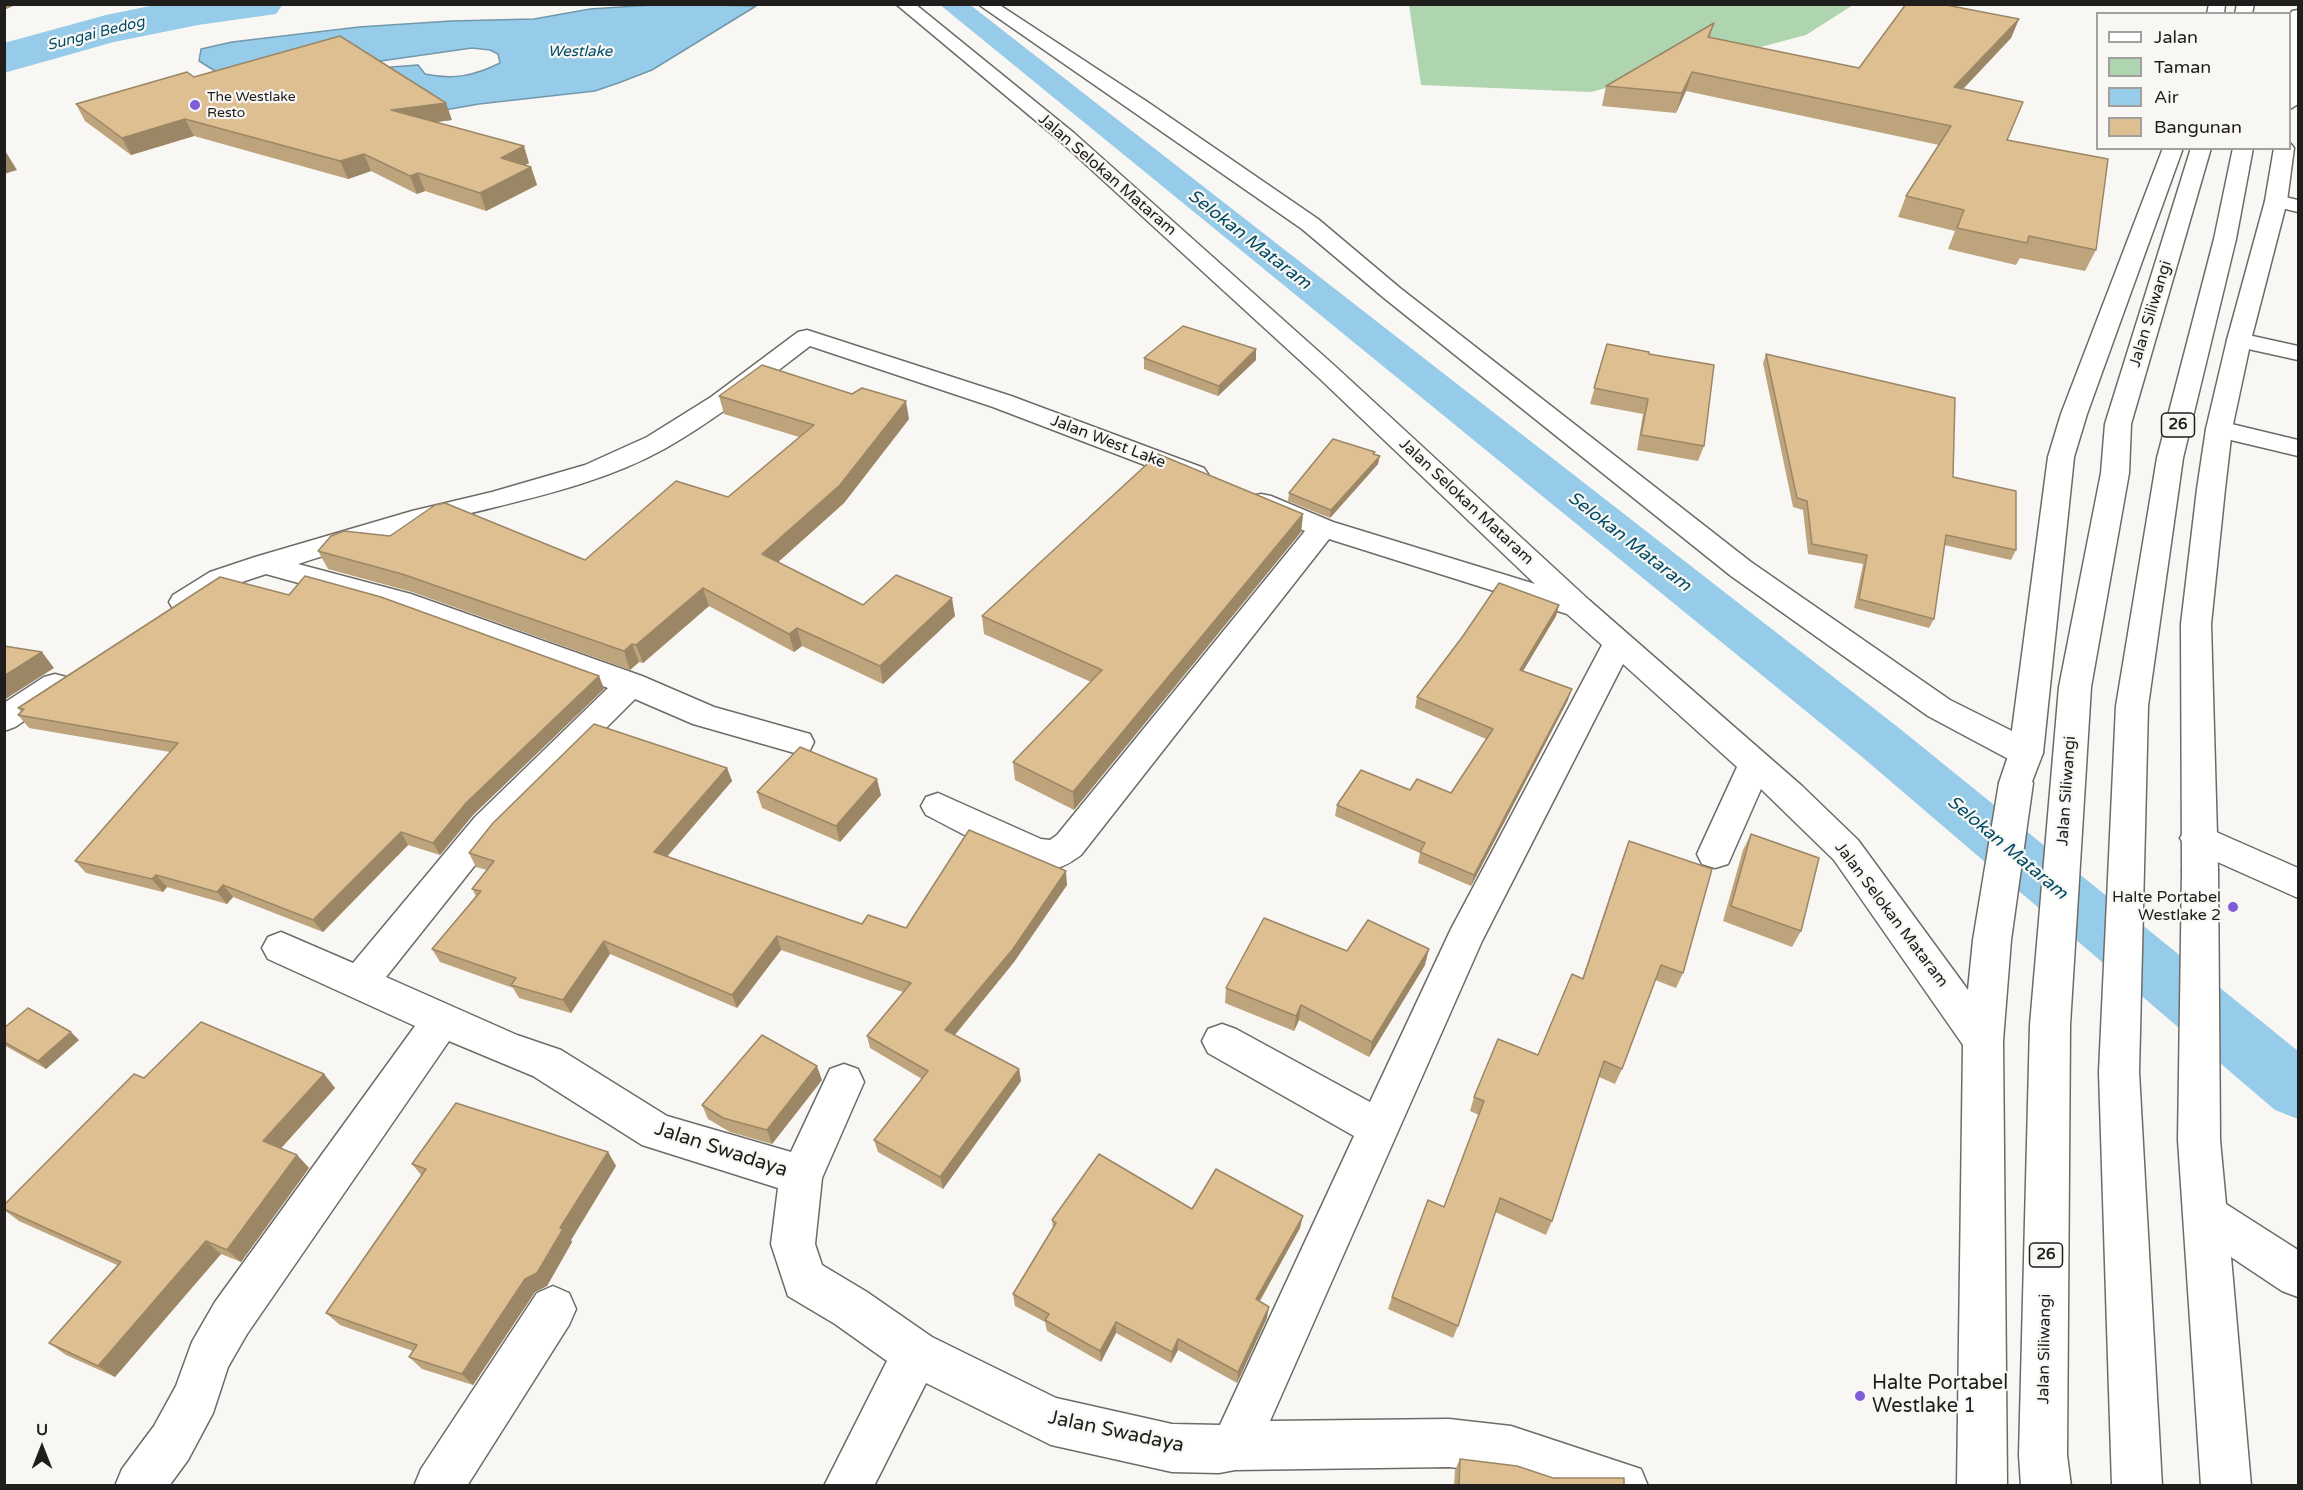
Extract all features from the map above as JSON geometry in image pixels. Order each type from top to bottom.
[{"type":"main road","name":"Jalan Selokan Mataram","points":[[904,4],[1067,137],[1327,372],[1578,607],[1755,763],[1846,850],[1983,1041]]},
{"type":"main road","points":[[986,4],[1142,107],[1310,224],[1401,300],[1741,569],[2021,768]]},
{"type":"main road","points":[[2291,90],[2297,52],[2298,15]]},
{"type":"main road","points":[[1982,1485],[1983,1041],[1992,940],[2021,768],[2061,457],[2074,414],[2172,150]]},
{"type":"main road","name":"Jalan Siliwangi","points":[[2137,1485],[2120,1072],[2132,706],[2170,458],[2187,283],[2201,234],[2201,150]]},
{"type":"main road","name":"Jalan Siliwangi","points":[[2046,1485],[2043,1455],[2050,1025],[2075,687],[2115,473],[2118,424],[2187,283],[2201,234],[2242,150]]},
{"type":"main road","points":[[2226,1485],[2199,1140],[2196,624],[2219,429],[2240,340],[2287,203],[2284,150]]},
{"type":"main road","name":"Jalan West Lake","points":[[265,564],[422,517],[498,499],[595,471],[665,438],[720,402],[807,338],[901,367],[1123,445],[1323,528],[1578,607]]},
{"type":"main road","points":[[2240,340],[2298,353]]},
{"type":"main road","points":[[2219,429],[2298,448]]},
{"type":"main road","points":[[938,806],[1036,852],[1056,854],[1069,845],[1323,528]]},
{"type":"main road","points":[[161,617],[220,579],[265,564],[400,602],[631,684],[704,716],[798,742]]},
{"type":"main road","points":[[1235,1446],[1464,940],[1618,640]]},
{"type":"main road","points":[[4,719],[72,674]]},
{"type":"main road","points":[[360,983],[487,826],[631,684]]},
{"type":"main road","points":[[1715,854],[1755,763]]},
{"type":"main road","points":[[2199,854],[2298,884]]},
{"type":"main road","name":"Jalan Swadaya","points":[[281,948],[505,1048],[547,1063],[657,1132],[778,1167],[801,1178],[793,1244],[804,1280],[851,1308],[916,1353],[1050,1421],[1172,1448],[1219,1449],[1235,1446],[1449,1443],[1511,1450],[1624,1485]]},
{"type":"main road","points":[[139,1485],[171,1443],[196,1396],[208,1358],[231,1318],[442,1019]]},
{"type":"main road","points":[[1221,1041],[1379,1129]]},
{"type":"main road","points":[[801,1178],[844,1082]]},
{"type":"main road","points":[[2206,1215],[2298,1275]]},
{"type":"main road","points":[[438,1485],[553,1309]]},
{"type":"main road","points":[[848,1485],[916,1353]]},
{"type":"green space","points":[[1409,5],[1853,5],[1806,35],[1591,92],[1421,85]]},
{"type":"water","name":"Westlake","points":[[667,4],[756,6],[652,70],[595,91],[479,104],[428,113],[378,68],[418,65],[425,74],[445,77],[463,76],[500,63],[498,54],[490,50],[472,48],[233,82],[199,61],[201,49],[232,42],[359,27],[534,19],[590,9]]},
{"type":"building","points":[[1906,4],[1941,4],[2019,19],[1954,87],[2023,102],[2007,140],[2108,159],[2096,250],[2029,236],[2027,243],[1957,228],[1964,210],[1906,196],[1951,126],[1692,72],[1682,93],[1606,86],[1714,23],[1708,37],[1859,68]]},
{"type":"building","points":[[340,36],[446,103],[391,110],[524,146],[501,158],[531,167],[480,193],[418,173],[410,176],[364,154],[340,161],[185,119],[122,138],[76,104],[187,72],[194,77]]},
{"type":"building","points":[[1183,326],[1256,349],[1219,386],[1144,358]]},
{"type":"building","points":[[1607,344],[1714,365],[1704,446],[1641,435],[1648,399],[1594,388]]},
{"type":"building","points":[[1766,354],[1955,398],[1953,477],[2016,491],[2016,550],[1946,535],[1934,619],[1859,599],[1867,555],[1812,544],[1807,501],[1797,498]]},
{"type":"building","points":[[762,365],[852,394],[862,388],[906,401],[840,485],[762,554],[863,605],[896,575],[952,598],[880,666],[797,628],[789,634],[703,588],[636,645],[632,644],[624,651],[402,574],[318,551],[331,536],[344,531],[390,536],[435,505],[445,503],[585,560],[676,481],[728,497],[814,425],[719,396]]},
{"type":"building","points":[[1333,439],[1375,452],[1373,454],[1380,456],[1331,510],[1289,493]]},
{"type":"building","points":[[1158,454],[1303,514],[1073,792],[1013,762],[1102,670],[982,616]]},
{"type":"building","points":[[305,576],[381,597],[599,676],[466,803],[433,843],[401,832],[313,920],[223,885],[217,892],[156,875],[152,879],[75,861],[178,743],[18,715],[24,709],[18,708],[220,577],[289,595]]},
{"type":"building","points":[[1499,583],[1559,605],[1520,670],[1572,689],[1474,875],[1420,852],[1425,843],[1337,805],[1361,770],[1410,790],[1417,779],[1451,793],[1493,729],[1417,697]]},
{"type":"building","points":[[4,646],[42,652],[4,676]]},
{"type":"building","points":[[594,724],[727,768],[654,852],[862,924],[868,915],[906,928],[969,830],[1066,871],[1013,949],[945,1030],[1019,1069],[940,1177],[874,1140],[928,1071],[867,1036],[911,983],[777,936],[732,995],[604,941],[563,1000],[511,985],[516,978],[432,949],[481,891],[472,889],[494,861],[469,853],[493,823]]},
{"type":"building","points":[[800,747],[877,779],[836,826],[757,792]]},
{"type":"building","points":[[1751,834],[1819,858],[1801,931],[1731,906]]},
{"type":"building","points":[[1629,841],[1712,869],[1683,973],[1661,965],[1622,1069],[1604,1061],[1552,1221],[1500,1198],[1458,1326],[1392,1297],[1428,1200],[1444,1207],[1484,1101],[1474,1097],[1498,1039],[1538,1055],[1572,974],[1583,979]]},
{"type":"building","points":[[1264,918],[1347,951],[1368,920],[1429,949],[1372,1042],[1301,1005],[1296,1016],[1226,988]]},
{"type":"building","points":[[28,1008],[71,1032],[38,1061],[4,1042],[4,1028]]},
{"type":"building","points":[[201,1022],[324,1074],[263,1141],[297,1155],[227,1250],[206,1241],[98,1366],[49,1343],[121,1262],[4,1209],[4,1205],[134,1074],[144,1078]]},
{"type":"building","points":[[762,1035],[817,1066],[767,1130],[723,1118],[702,1105]]},
{"type":"building","points":[[456,1103],[608,1152],[560,1228],[563,1229],[537,1273],[525,1279],[462,1374],[409,1357],[417,1345],[326,1313],[426,1169],[412,1164]]},
{"type":"building","points":[[1099,1154],[1192,1209],[1216,1169],[1303,1216],[1256,1299],[1269,1307],[1238,1372],[1178,1339],[1172,1352],[1116,1322],[1100,1351],[1045,1320],[1049,1314],[1013,1294],[1056,1223],[1052,1220]]},
{"type":"building","points":[[1460,1459],[1517,1466],[1553,1478],[1624,1478],[1624,1485],[1459,1485]]},
{"type":"waterway","name":"Sungai Bedog","points":[[4,58],[106,29],[198,11],[260,4]]},
{"type":"waterway","name":"Selokan Mataram","points":[[952,4],[1880,742],[2298,1090]]},
{"type":"place","name":"The Westlake Resto","points":[[195,105]]},
{"type":"place","name":"Halte Portabel Westlake 2","points":[[2233,907]]},
{"type":"place","name":"Halte Portabel Westlake 1","points":[[1860,1396]]}]
